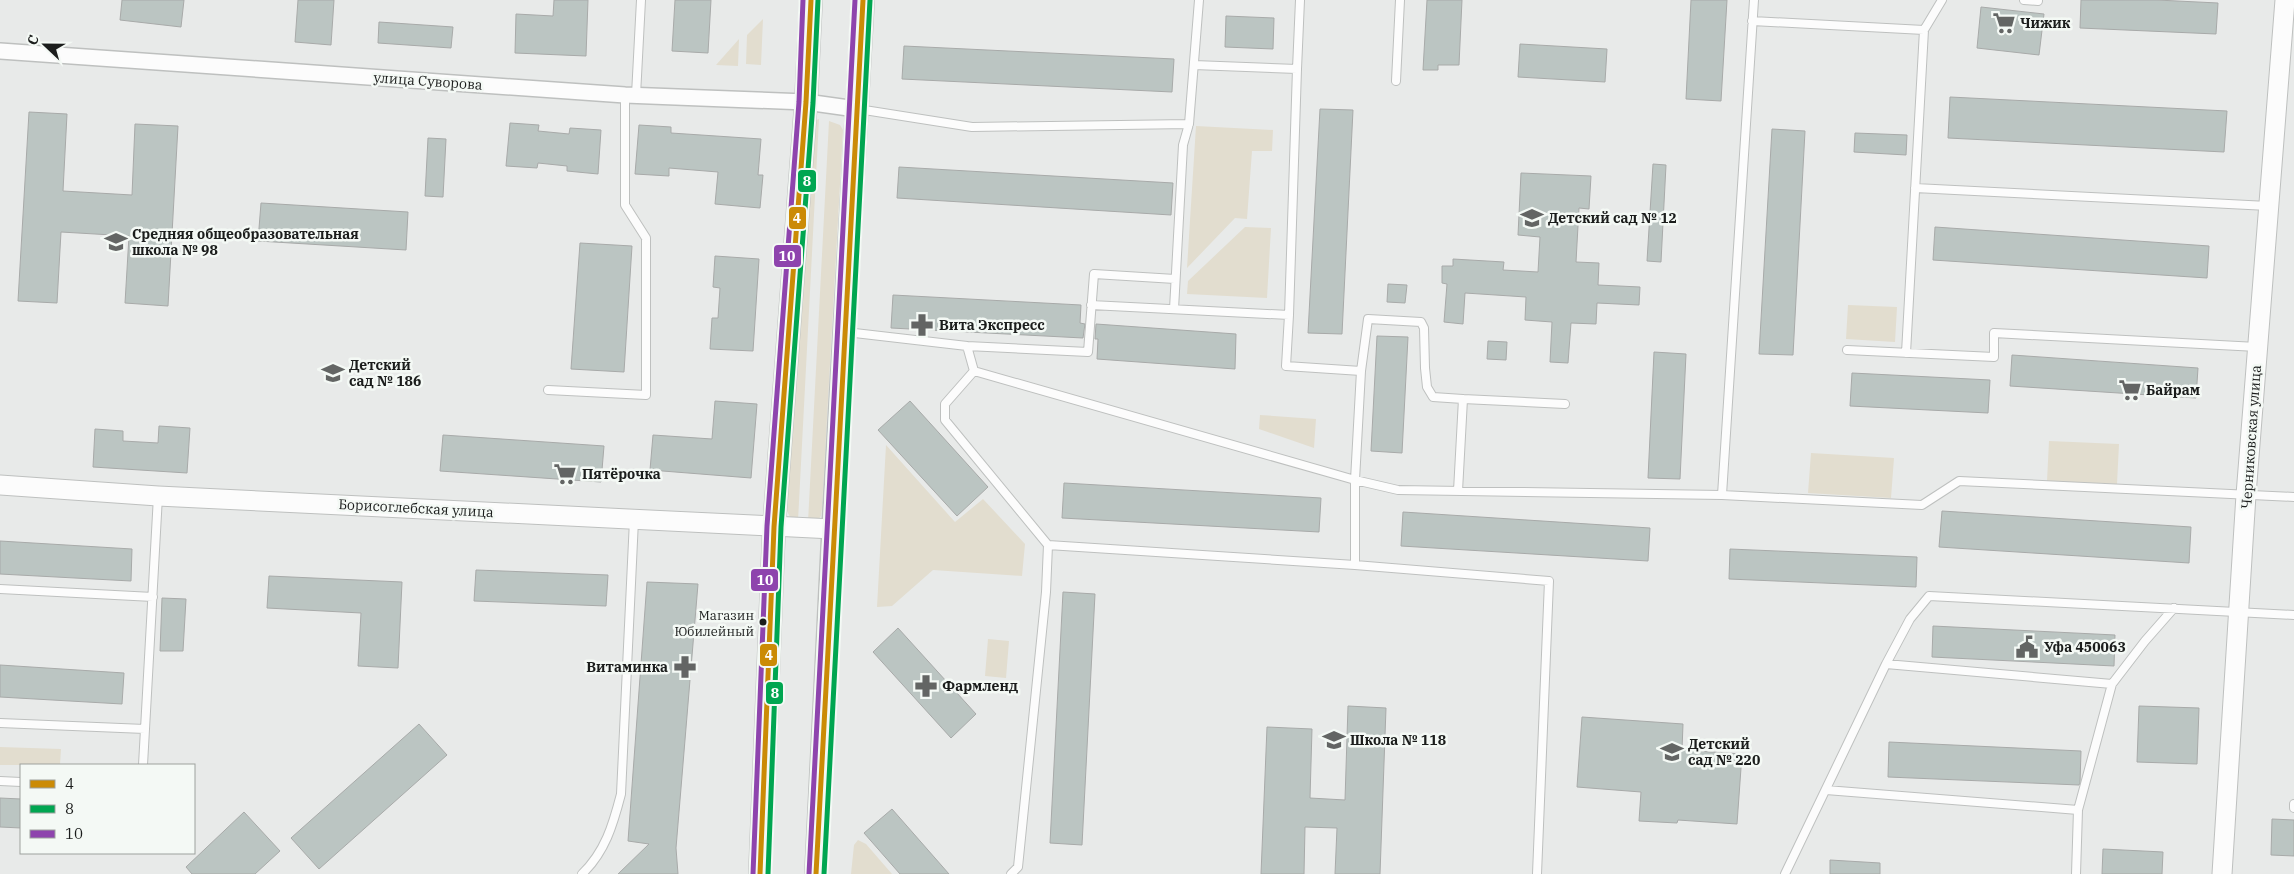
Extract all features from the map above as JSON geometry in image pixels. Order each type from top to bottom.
[{"type":"main road","points":[[760,874],[774,527],[806,102],[811,0]]},
{"type":"main road","points":[[816,874],[833,529],[863,0]]},
{"type":"street","name":"Черниковская улица","points":[[2222,874],[2246,495],[2285,0]]},
{"type":"street","name":"улица Суворова","points":[[0,51],[630,95],[806,102],[856,109]]},
{"type":"street","name":"Борисоглебская улица","points":[[0,485],[158,496],[833,529]]},
{"type":"lane","points":[[548,390],[646,395],[646,238],[625,205],[630,95],[641,0]]},
{"type":"lane","points":[[1174,309],[1183,145],[1189,124],[1199,0]]},
{"type":"lane","points":[[1300,0],[1286,366],[1361,370]]},
{"type":"lane","points":[[1396,81],[1400,0]]},
{"type":"lane","points":[[1722,495],[1754,0]]},
{"type":"lane","points":[[1906,353],[1924,30],[1942,0]]},
{"type":"lane","points":[[2024,0],[2038,1]]},
{"type":"lane","points":[[1752,21],[1924,30]]},
{"type":"lane","points":[[1194,65],[1297,69]]},
{"type":"lane","points":[[856,109],[972,127],[1189,124]]},
{"type":"lane","points":[[1915,188],[2269,206]]},
{"type":"lane","points":[[844,332],[967,346],[1088,352],[1094,274],[1175,279]]},
{"type":"lane","points":[[1091,305],[1289,316]]},
{"type":"lane","points":[[1354,565],[1361,370],[1368,319],[1421,322],[1424,328],[1427,387],[1433,397],[1565,404]]},
{"type":"lane","points":[[1847,350],[1994,358],[1994,333],[2258,347]]},
{"type":"lane","points":[[967,346],[974,371]]},
{"type":"lane","points":[[974,371],[1356,480],[1398,490],[1722,495],[1922,505],[1959,480],[2294,496]]},
{"type":"lane","points":[[974,371],[945,404],[945,420],[1048,545],[1045,602],[1018,867],[1010,874]]},
{"type":"lane","points":[[1458,490],[1463,399]]},
{"type":"lane","points":[[143,764],[158,496]]},
{"type":"lane","points":[[582,874],[595,862],[612,831],[621,794],[634,518]]},
{"type":"lane","points":[[1048,545],[1354,565],[1549,581],[1537,874]]},
{"type":"lane","points":[[0,589],[152,597]]},
{"type":"lane","points":[[1785,874],[1886,664],[1910,619],[1929,596],[2294,615]]},
{"type":"lane","points":[[2076,874],[2078,810],[2112,684],[2145,641],[2174,608]]},
{"type":"lane","points":[[1886,664],[2112,684]]},
{"type":"lane","points":[[0,723],[145,729]]},
{"type":"lane","points":[[0,781],[20,782]]},
{"type":"lane","points":[[1826,790],[2078,810]]},
{"type":"shaded area","points":[[763,19],[761,65],[746,64],[747,35]]},
{"type":"shaded area","points":[[739,39],[738,66],[716,65]]},
{"type":"shaded area","points":[[819,119],[798,521],[790,517],[787,511],[808,130],[814,121]]},
{"type":"shaded area","points":[[829,121],[840,125],[843,130],[822,508],[821,516],[816,522],[808,522]]},
{"type":"shaded area","points":[[1196,126],[1273,130],[1272,151],[1252,151],[1247,219],[1235,218],[1187,268]]},
{"type":"shaded area","points":[[1245,227],[1271,228],[1267,298],[1187,294],[1188,281]]},
{"type":"shaded area","points":[[1848,305],[1897,307],[1895,342],[1846,339]]},
{"type":"shaded area","points":[[1260,415],[1316,419],[1314,448],[1259,429]]},
{"type":"shaded area","points":[[2049,441],[2119,444],[2117,484],[2047,481]]},
{"type":"shaded area","points":[[886,445],[955,522],[983,499],[1025,544],[1022,576],[933,570],[892,606],[877,607]]},
{"type":"shaded area","points":[[1811,453],[1894,458],[1891,498],[1808,493]]},
{"type":"shaded area","points":[[988,639],[1009,641],[1006,678],[985,676]]},
{"type":"shaded area","points":[[0,747],[61,749],[60,764],[0,765]]},
{"type":"shaded area","points":[[858,840],[866,844],[892,874],[851,874],[854,845]]},
{"type":"building","points":[[122,0],[184,0],[181,27],[120,20]]},
{"type":"building","points":[[298,0],[334,0],[331,45],[295,42]]},
{"type":"building","points":[[554,0],[588,0],[586,56],[515,53],[516,14],[553,16]]},
{"type":"building","points":[[675,0],[711,0],[708,53],[672,51]]},
{"type":"building","points":[[1427,0],[1462,0],[1459,65],[1438,65],[1438,70],[1423,70]]},
{"type":"building","points":[[1691,0],[1727,0],[1721,101],[1686,99]]},
{"type":"building","points":[[2081,0],[2157,0],[2218,3],[2216,34],[2080,28]]},
{"type":"building","points":[[1981,7],[2044,14],[2039,55],[1977,48]]},
{"type":"building","points":[[1226,16],[1274,18],[1273,49],[1225,47]]},
{"type":"building","points":[[379,22],[453,27],[451,48],[378,43]]},
{"type":"building","points":[[1520,44],[1607,49],[1605,82],[1518,77]]},
{"type":"building","points":[[904,46],[1174,59],[1172,92],[902,79]]},
{"type":"building","points":[[1950,97],[2227,111],[2224,152],[1948,138]]},
{"type":"building","points":[[1320,109],[1353,110],[1342,334],[1308,333]]},
{"type":"building","points":[[29,112],[67,114],[63,191],[132,195],[135,124],[178,126],[168,306],[125,303],[129,236],[61,232],[57,303],[18,301]]},
{"type":"building","points":[[510,123],[539,125],[538,131],[569,134],[570,128],[601,130],[598,174],[567,171],[567,166],[538,163],[537,168],[506,166]]},
{"type":"building","points":[[639,125],[671,127],[671,133],[761,139],[758,175],[763,175],[760,208],[715,204],[718,172],[669,168],[669,176],[635,174]]},
{"type":"building","points":[[1772,129],[1805,131],[1793,355],[1759,354]]},
{"type":"building","points":[[1855,133],[1907,135],[1906,155],[1854,152]]},
{"type":"building","points":[[428,138],[446,139],[443,197],[425,196]]},
{"type":"building","points":[[1653,164],[1666,165],[1661,262],[1647,261]]},
{"type":"building","points":[[899,167],[1173,183],[1171,215],[897,198]]},
{"type":"building","points":[[1521,173],[1591,176],[1589,209],[1579,208],[1576,262],[1599,263],[1598,285],[1640,287],[1639,305],[1597,303],[1596,324],[1571,323],[1568,363],[1550,362],[1552,322],[1525,320],[1526,297],[1465,293],[1463,324],[1444,322],[1447,284],[1442,283],[1442,266],[1453,266],[1453,259],[1504,262],[1503,270],[1538,272],[1540,237],[1518,235]]},
{"type":"building","points":[[261,203],[408,212],[406,250],[258,241]]},
{"type":"building","points":[[1935,227],[2209,246],[2207,278],[1933,260]]},
{"type":"building","points":[[580,243],[632,246],[624,372],[571,369]]},
{"type":"building","points":[[715,256],[759,259],[753,351],[710,349],[712,318],[718,318],[720,288],[713,287]]},
{"type":"building","points":[[1388,284],[1407,285],[1405,303],[1387,302]]},
{"type":"building","points":[[893,295],[1081,305],[1080,323],[1085,324],[1083,338],[891,328]]},
{"type":"building","points":[[1096,324],[1236,334],[1235,369],[1097,359],[1098,339],[1095,339]]},
{"type":"building","points":[[1377,336],[1408,337],[1402,453],[1371,451]]},
{"type":"building","points":[[1488,341],[1507,342],[1506,360],[1487,359]]},
{"type":"building","points":[[1654,352],[1686,354],[1680,479],[1648,478]]},
{"type":"building","points":[[2012,355],[2198,368],[2196,398],[2010,386]]},
{"type":"building","points":[[1852,373],[1990,380],[1988,413],[1850,406]]},
{"type":"building","points":[[715,401],[757,404],[751,478],[650,470],[653,435],[712,439]]},
{"type":"building","points":[[910,401],[988,487],[957,516],[878,430]]},
{"type":"building","points":[[159,426],[190,428],[187,473],[93,467],[95,429],[123,431],[123,441],[158,443]]},
{"type":"building","points":[[443,435],[604,446],[601,482],[440,471]]},
{"type":"building","points":[[1064,483],[1321,498],[1319,532],[1062,518]]},
{"type":"building","points":[[1942,511],[2191,527],[2189,563],[1939,547]]},
{"type":"building","points":[[1403,512],[1650,528],[1648,561],[1401,546]]},
{"type":"building","points":[[0,541],[132,549],[131,581],[0,574]]},
{"type":"building","points":[[1730,549],[1917,557],[1916,587],[1729,579]]},
{"type":"building","points":[[476,570],[608,575],[606,606],[474,601]]},
{"type":"building","points":[[269,576],[402,582],[398,668],[358,666],[361,613],[267,608]]},
{"type":"building","points":[[647,582],[698,584],[676,848],[678,874],[618,874],[649,844],[628,841]]},
{"type":"building","points":[[1063,592],[1095,594],[1082,845],[1050,843]]},
{"type":"building","points":[[162,598],[186,599],[183,651],[160,651]]},
{"type":"building","points":[[1933,626],[2115,635],[2114,666],[1932,657]]},
{"type":"building","points":[[898,628],[976,714],[951,738],[873,652]]},
{"type":"building","points":[[0,665],[124,673],[122,704],[0,697]]},
{"type":"building","points":[[1348,706],[1386,708],[1380,874],[1335,874],[1337,828],[1305,827],[1304,874],[1261,874],[1267,727],[1312,729],[1310,798],[1345,800]]},
{"type":"building","points":[[2139,706],[2199,708],[2197,764],[2137,762]]},
{"type":"building","points":[[1582,717],[1683,724],[1682,750],[1742,754],[1737,824],[1678,820],[1677,823],[1639,821],[1641,792],[1577,787]]},
{"type":"building","points":[[419,724],[447,755],[319,869],[291,838]]},
{"type":"building","points":[[1889,742],[2081,751],[2080,783],[2079,785],[1888,777]]},
{"type":"building","points":[[0,798],[20,799],[20,828],[0,827]]},
{"type":"building","points":[[892,809],[949,874],[900,874],[864,833]]},
{"type":"building","points":[[244,812],[280,851],[255,874],[192,874],[186,867]]},
{"type":"building","points":[[2272,819],[2294,820],[2294,856],[2271,855]]},
{"type":"building","points":[[2103,849],[2163,852],[2162,874],[2102,874]]},
{"type":"building","points":[[1830,860],[1880,863],[1880,874],[1830,874]]},
{"type":"transit line","name":"10","points":[[753,874],[767,526],[799,102],[803,0]]},
{"type":"transit line","name":"4","points":[[760,874],[774,527],[806,102],[811,0]]},
{"type":"transit line","name":"8","points":[[768,874],[781,527],[813,103],[818,0]]},
{"type":"transit line","name":"10","points":[[809,874],[855,0]]},
{"type":"transit line","name":"4","points":[[816,874],[863,0]]},
{"type":"transit line","name":"8","points":[[824,874],[870,0]]},
{"type":"place","name":"Чижик","points":[[2004,23]]},
{"type":"place","name":"Детский сад № 12","points":[[1532,218]]},
{"type":"place","name":"Средняя общеобразовательная школа № 98","points":[[116,242]]},
{"type":"place","name":"Вита Экспресс","points":[[922,325]]},
{"type":"place","name":"Детский сад № 186","points":[[333,373]]},
{"type":"place","name":"Байрам","points":[[2130,390]]},
{"type":"place","name":"Пятёрочка","points":[[565,474]]},
{"type":"place","name":"Магазин Юбилейный","points":[[763,622]]},
{"type":"place","name":"Уфа 450063","points":[[2027,647]]},
{"type":"place","name":"Витаминка","points":[[685,667]]},
{"type":"place","name":"Фармленд","points":[[926,686]]},
{"type":"place","name":"Школа № 118","points":[[1334,740]]},
{"type":"place","name":"Детский сад № 220","points":[[1672,752]]}]
